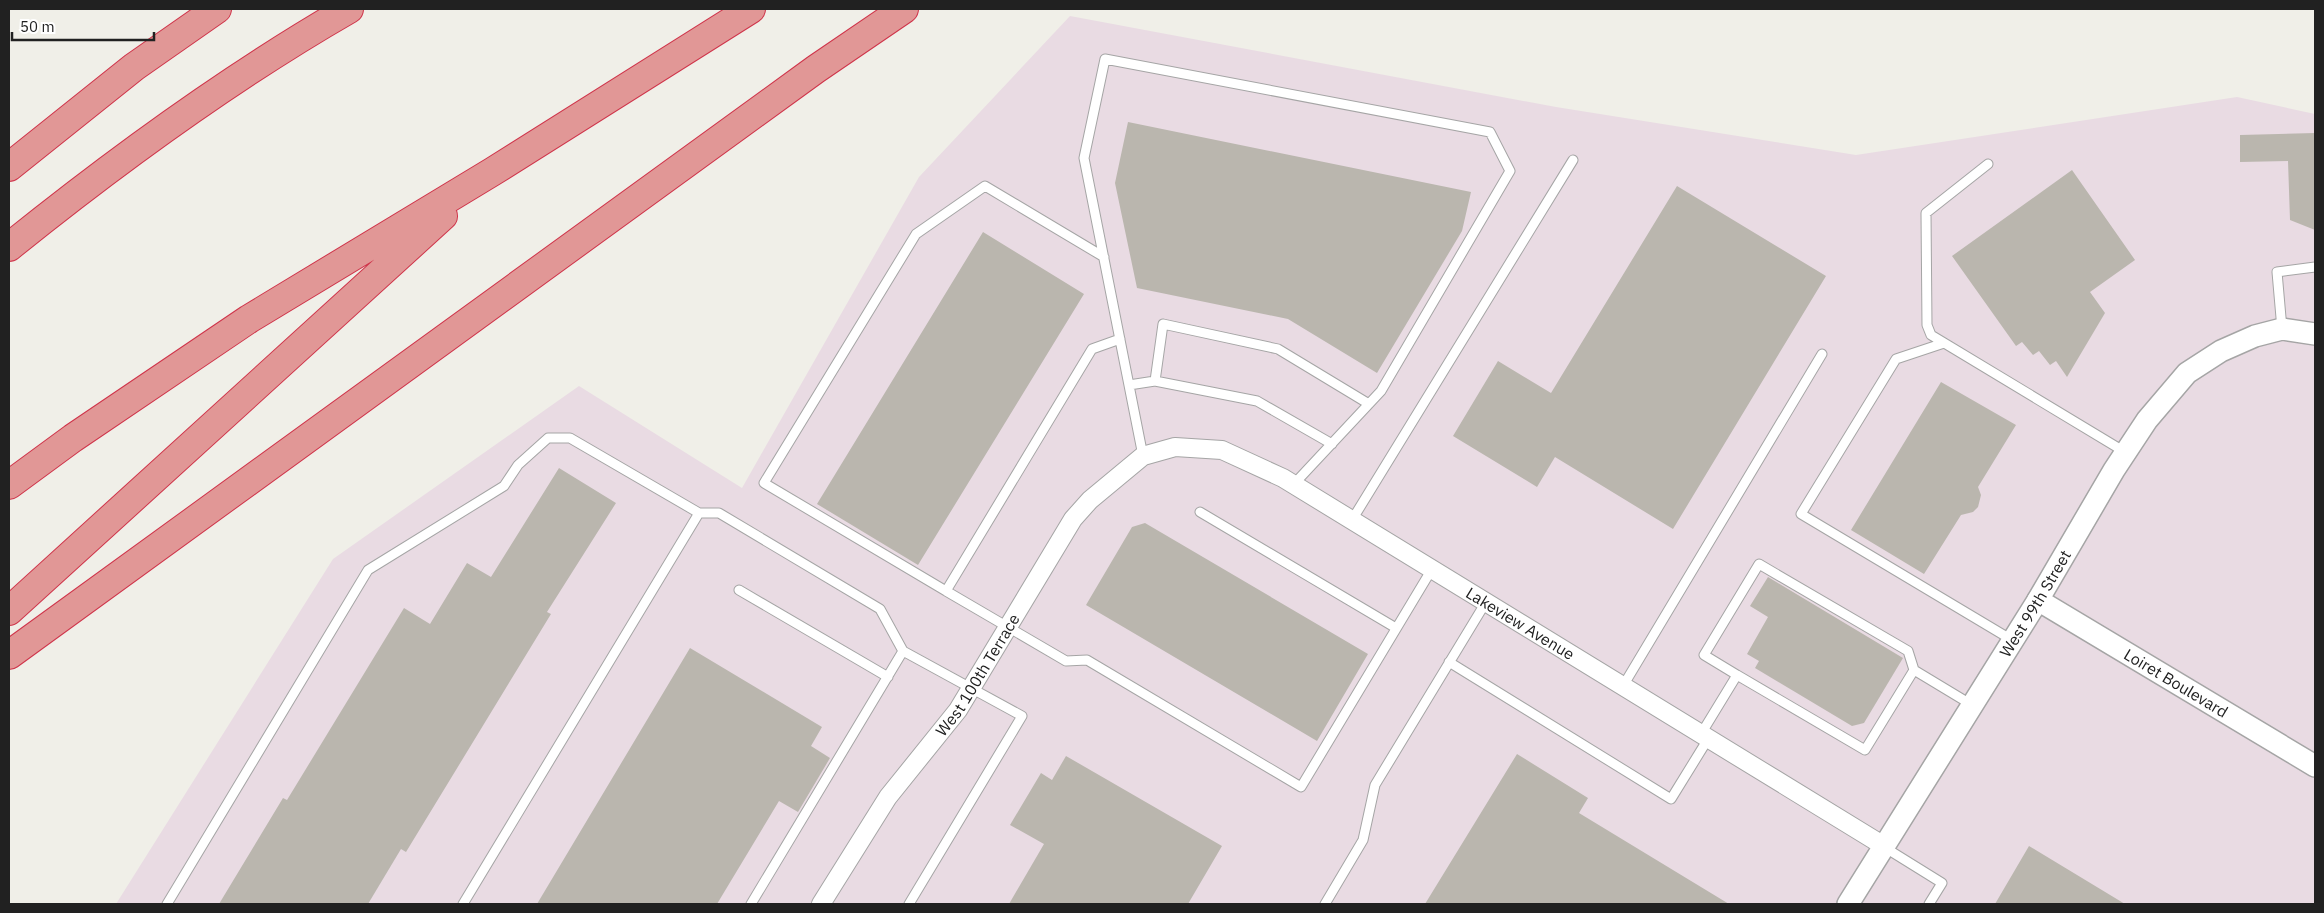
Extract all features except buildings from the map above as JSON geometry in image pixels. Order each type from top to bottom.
[{"type":"highway","points":[[9,167],[134,67],[217,9]]},
{"type":"highway","points":[[9,247],[80,190],[160,131],[240,75],[349,9]]},
{"type":"highway","points":[[9,485],[89,427],[249,320],[492,172],[751,9]]},
{"type":"highway","points":[[9,655],[816,69],[904,9]]},
{"type":"highway","points":[[9,611],[492,172]]},
{"type":"street","points":[[2282,329],[2315,334]]},
{"type":"street","name":"West 99th Street","points":[[1848,904],[2038,600],[2147,420],[2186,373],[2221,351],[2255,336],[2282,329]]},
{"type":"street","name":"Lakeview Avenue","points":[[1143,456],[1175,447],[1222,450],[1294,484],[1884,846]]},
{"type":"street","name":"West 100th Terrace","points":[[821,904],[888,797],[947,724],[972,687],[1072,518],[1090,500],[1143,456]]},
{"type":"street","name":"Loiret Boulevard","points":[[2038,600],[2315,766]]},
{"type":"lane","points":[[1143,456],[1084,158],[1105,59],[1490,132],[1510,171],[1381,391],[1294,484]]},
{"type":"lane","points":[[1352,520],[1573,160]]},
{"type":"lane","points":[[1988,164],[1926,213],[1927,325],[1931,335],[2126,452]]},
{"type":"lane","points":[[1104,258],[984,186],[916,234],[764,483],[1066,661],[1087,660],[1301,786],[1432,569]]},
{"type":"lane","points":[[2282,329],[2277,272],[2315,267]]},
{"type":"lane","points":[[1155,380],[1164,324],[1278,350],[1369,404]]},
{"type":"lane","points":[[946,591],[1092,349],[1120,339]]},
{"type":"lane","points":[[1944,343],[1896,359],[1801,514],[2012,640]]},
{"type":"lane","points":[[1623,686],[1822,354]]},
{"type":"lane","points":[[1129,385],[1155,380],[1257,401],[1332,444]]},
{"type":"lane","points":[[167,904],[368,570],[504,486],[518,465],[548,438],[570,438],[699,513],[719,513],[880,609],[903,652],[972,687],[1022,716],[909,904]]},
{"type":"lane","points":[[1200,512],[1396,628]]},
{"type":"lane","points":[[463,904],[699,513]]},
{"type":"lane","points":[[1914,670],[1865,750],[1704,655],[1759,564],[1908,651],[1914,670],[1972,705]]},
{"type":"lane","points":[[739,590],[888,678]]},
{"type":"lane","points":[[1325,904],[1363,840],[1375,785],[1486,602]]},
{"type":"lane","points":[[751,904],[903,652]]},
{"type":"lane","points":[[1450,662],[1671,799],[1738,675]]},
{"type":"lane","points":[[1884,846],[1942,883],[1929,904]]},
{"type":"shaded area","points":[[1070,16],[1556,107],[1856,155],[2237,97],[2315,114],[2315,904],[116,904],[333,559],[579,386],[742,488],[919,177]]}]
